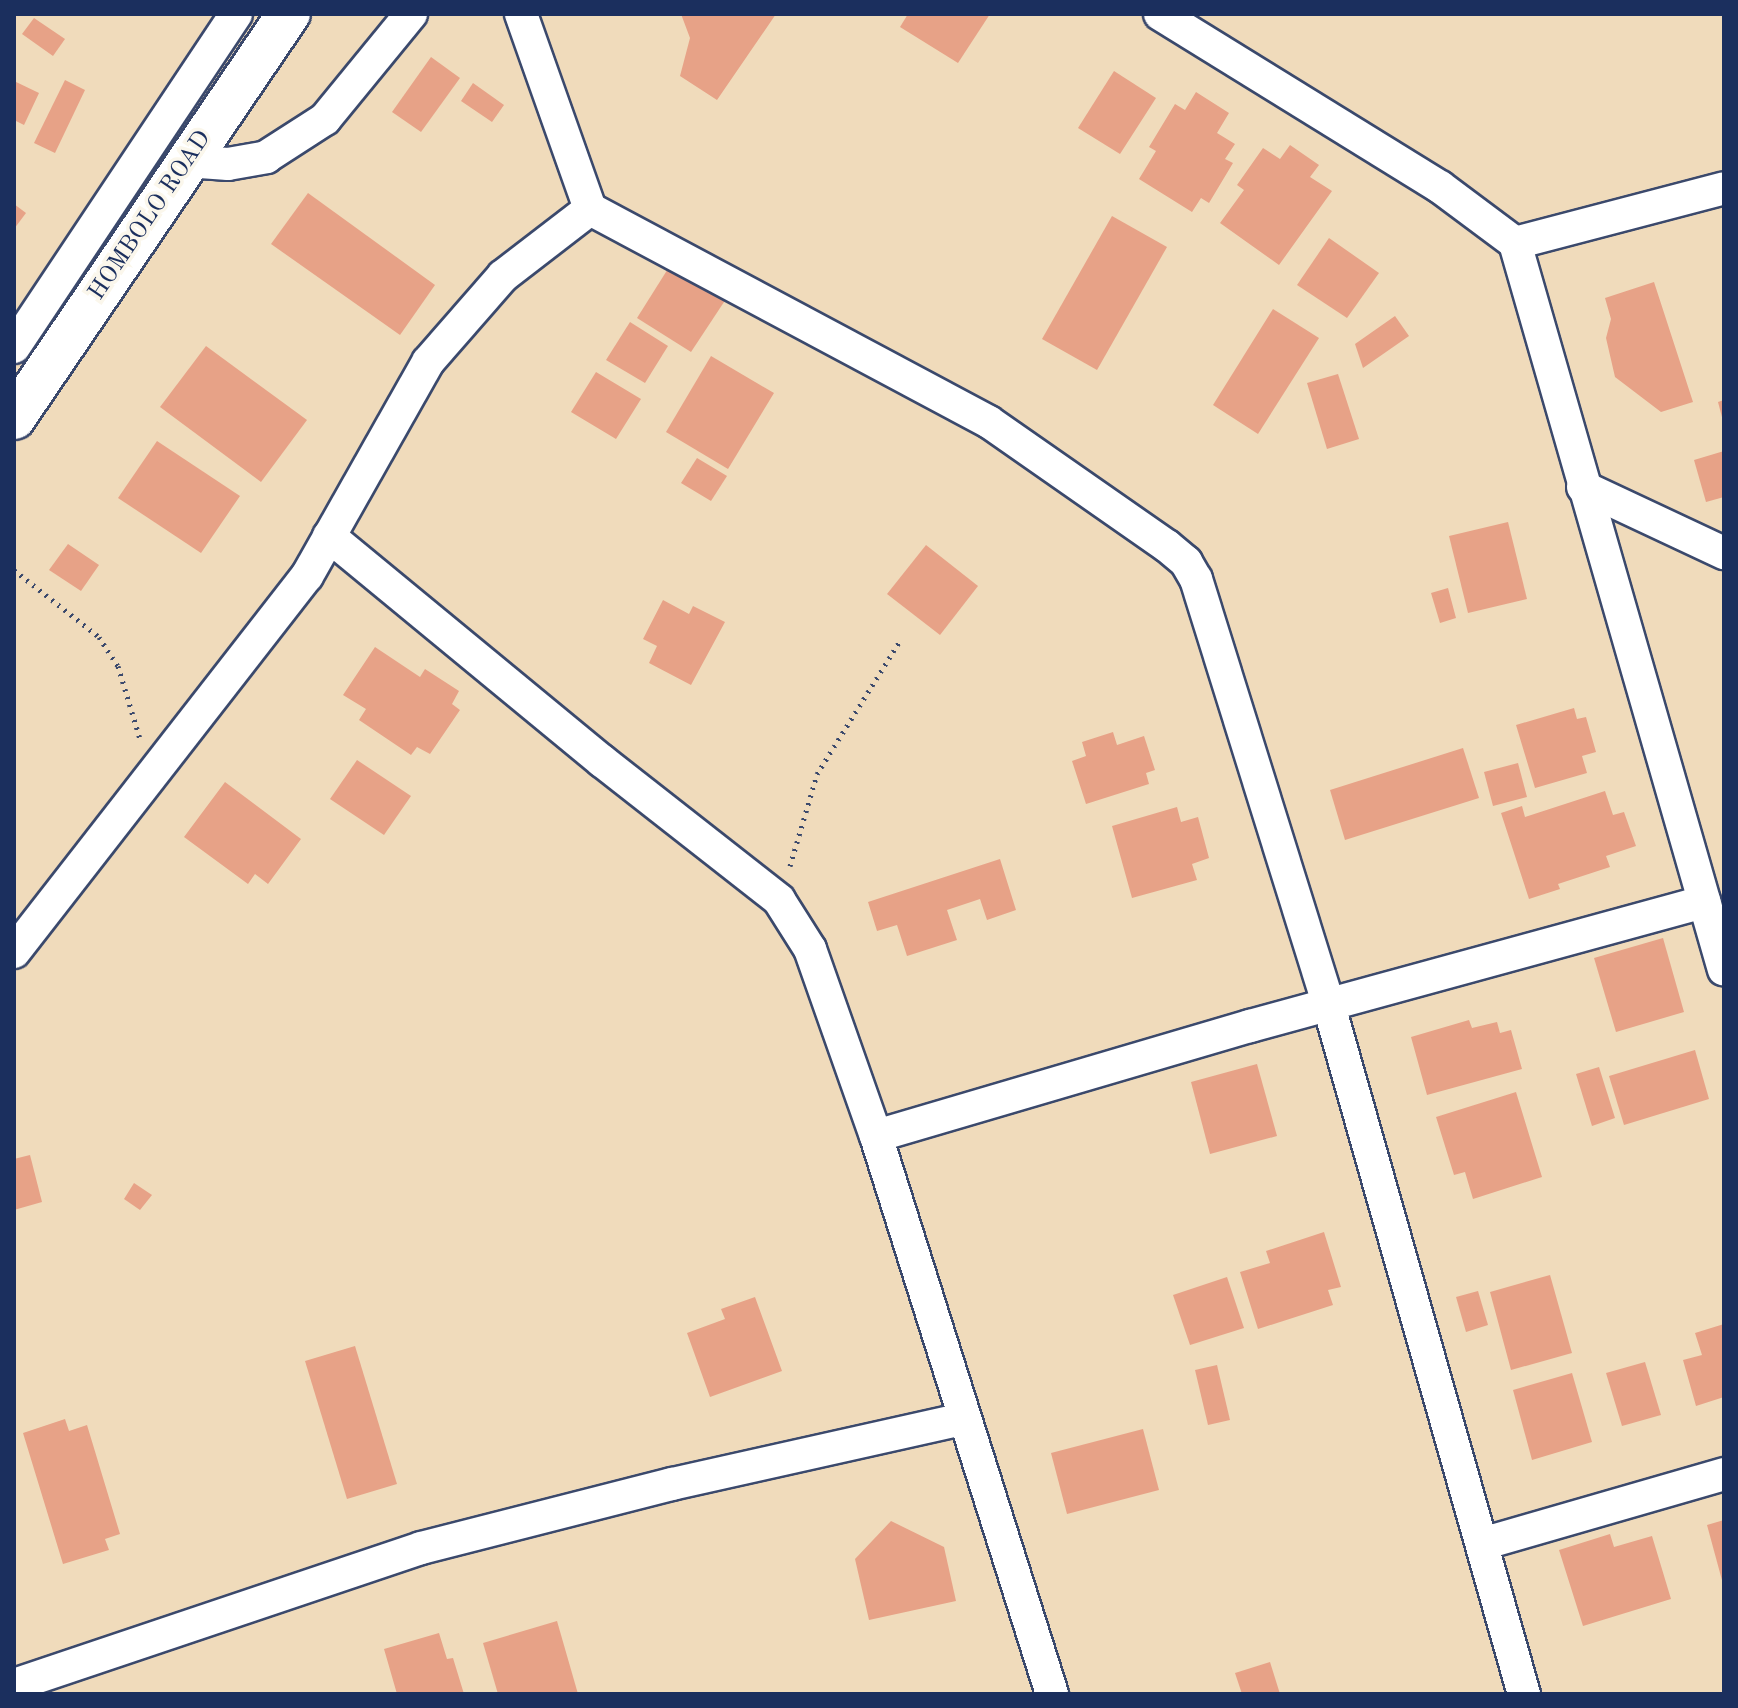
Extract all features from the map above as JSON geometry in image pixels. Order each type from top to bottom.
[{"type":"street","points":[[14,347],[236,14]]},
{"type":"street","name":"HOMBOLO ROAD","points":[[14,418],[186,161],[289,14]]},
{"type":"street","points":[[186,161],[228,164],[266,157],[325,119],[411,14]]},
{"type":"street","points":[[521,14],[590,209],[989,422],[1186,562],[1196,579],[1329,1006],[1524,1694]]},
{"type":"street","points":[[1160,14],[1440,187],[1515,243],[1724,970]]},
{"type":"street","points":[[1515,243],[1724,188]]},
{"type":"street","points":[[14,952],[24,923],[157,772],[307,576],[428,362],[503,276],[590,209]]},
{"type":"street","points":[[1583,487],[1724,553]]},
{"type":"street","points":[[329,536],[602,761],[779,900],[810,949],[876,1136],[1052,1694]]},
{"type":"street","points":[[876,1136],[1704,902]]},
{"type":"street","points":[[19,1677],[421,1548],[672,1484],[963,1419]]},
{"type":"street","points":[[1482,1544],[1724,1474]]},
{"type":"path","points":[[14,570],[99,637],[118,666],[139,737],[157,772]]},
{"type":"path","points":[[779,900],[817,774],[901,639]]},
{"type":"building","points":[[681,14],[776,14],[717,100],[680,76],[690,38]]},
{"type":"building","points":[[908,14],[990,14],[958,63],[900,27]]},
{"type":"building","points":[[34,18],[65,39],[53,56],[22,34]]},
{"type":"building","points":[[431,57],[460,78],[421,132],[392,112]]},
{"type":"building","points":[[1114,71],[1156,98],[1120,154],[1078,128]]},
{"type":"building","points":[[65,80],[85,90],[55,153],[34,143]]},
{"type":"building","points":[[14,81],[39,93],[24,125],[14,120]]},
{"type":"building","points":[[473,83],[504,105],[492,122],[461,101]]},
{"type":"building","points":[[1196,92],[1229,113],[1217,133],[1235,144],[1225,159],[1233,163],[1209,203],[1201,198],[1192,212],[1139,179],[1156,151],[1149,147],[1175,104],[1185,110]]},
{"type":"building","points":[[1290,145],[1319,165],[1310,177],[1332,191],[1279,265],[1220,223],[1244,190],[1237,185],[1263,148],[1280,159]]},
{"type":"building","points":[[308,193],[435,285],[400,335],[271,244]]},
{"type":"building","points":[[14,204],[26,213],[14,229]]},
{"type":"building","points":[[1112,216],[1167,247],[1097,370],[1042,339]]},
{"type":"building","points":[[1329,238],[1379,273],[1347,318],[1297,285]]},
{"type":"building","points":[[671,264],[726,299],[691,352],[637,318]]},
{"type":"building","points":[[1654,282],[1693,402],[1661,412],[1615,377],[1606,338],[1611,319],[1605,298]]},
{"type":"building","points":[[1273,309],[1319,338],[1258,434],[1213,405]]},
{"type":"building","points":[[1395,316],[1409,336],[1363,368],[1355,344]]},
{"type":"building","points":[[630,322],[668,346],[645,383],[606,360]]},
{"type":"building","points":[[206,346],[307,420],[261,482],[160,407]]},
{"type":"building","points":[[711,356],[774,393],[728,469],[666,432]]},
{"type":"building","points":[[596,372],[641,399],[616,439],[571,412]]},
{"type":"building","points":[[1338,374],[1359,439],[1327,449],[1307,383]]},
{"type":"building","points":[[1724,400],[1724,421],[1723,421],[1718,402]]},
{"type":"building","points":[[157,441],[240,496],[201,553],[118,498]]},
{"type":"building","points":[[1724,451],[1724,497],[1706,502],[1694,460]]},
{"type":"building","points":[[697,458],[727,476],[711,501],[681,483]]},
{"type":"building","points":[[1508,522],[1527,599],[1468,613],[1449,536]]},
{"type":"building","points":[[68,544],[99,565],[81,591],[49,570]]},
{"type":"building","points":[[926,545],[978,586],[940,635],[887,594]]},
{"type":"building","points":[[1448,588],[1456,618],[1440,623],[1431,593]]},
{"type":"building","points":[[663,600],[689,614],[693,606],[725,622],[691,685],[649,663],[657,646],[643,639]]},
{"type":"building","points":[[375,647],[420,677],[425,669],[459,691],[452,704],[460,710],[430,754],[417,747],[411,755],[359,720],[366,709],[343,695]]},
{"type":"building","points":[[1574,708],[1577,719],[1586,717],[1596,752],[1582,756],[1587,773],[1535,788],[1516,725]]},
{"type":"building","points":[[1113,732],[1117,745],[1144,736],[1155,770],[1146,773],[1149,784],[1086,804],[1072,761],[1086,756],[1082,742]]},
{"type":"building","points":[[1463,748],[1479,798],[1345,840],[1330,790]]},
{"type":"building","points":[[357,760],[411,796],[384,835],[330,799]]},
{"type":"building","points":[[1518,763],[1527,797],[1493,806],[1484,772]]},
{"type":"building","points":[[225,782],[301,839],[268,884],[255,874],[248,884],[184,837]]},
{"type":"building","points":[[1605,791],[1613,815],[1624,812],[1636,846],[1606,856],[1610,867],[1558,884],[1560,889],[1529,899],[1501,813],[1522,806],[1525,817]]},
{"type":"building","points":[[1177,807],[1181,822],[1198,817],[1209,858],[1192,864],[1197,880],[1132,898],[1112,826]]},
{"type":"building","points":[[1000,859],[1016,910],[987,920],[980,899],[947,910],[957,940],[907,956],[897,925],[877,931],[868,902]]},
{"type":"building","points":[[1663,938],[1684,1012],[1616,1032],[1594,958]]},
{"type":"building","points":[[1469,1020],[1472,1028],[1497,1022],[1500,1033],[1511,1030],[1522,1069],[1427,1095],[1411,1037]]},
{"type":"building","points":[[1695,1050],[1709,1099],[1624,1125],[1609,1076]]},
{"type":"building","points":[[1257,1064],[1277,1136],[1210,1154],[1191,1082]]},
{"type":"building","points":[[1599,1067],[1615,1118],[1592,1126],[1576,1074]]},
{"type":"building","points":[[1516,1092],[1542,1177],[1473,1199],[1465,1172],[1454,1175],[1436,1117]]},
{"type":"building","points":[[30,1155],[42,1202],[14,1210],[14,1159]]},
{"type":"building","points":[[134,1183],[152,1195],[140,1210],[124,1199]]},
{"type":"building","points":[[1324,1232],[1341,1287],[1328,1290],[1333,1305],[1258,1329],[1240,1272],[1270,1263],[1266,1251]]},
{"type":"building","points":[[1550,1275],[1572,1353],[1511,1370],[1490,1292]]},
{"type":"building","points":[[1227,1277],[1244,1328],[1190,1345],[1173,1295]]},
{"type":"building","points":[[1478,1291],[1488,1325],[1466,1332],[1456,1297]]},
{"type":"building","points":[[755,1297],[782,1371],[710,1397],[687,1333],[725,1319],[721,1309]]},
{"type":"building","points":[[1724,1324],[1724,1397],[1696,1406],[1683,1360],[1702,1355],[1695,1333]]},
{"type":"building","points":[[355,1346],[397,1484],[347,1499],[305,1361]]},
{"type":"building","points":[[1645,1362],[1661,1415],[1622,1426],[1606,1373]]},
{"type":"building","points":[[1217,1365],[1230,1420],[1208,1425],[1195,1370]]},
{"type":"building","points":[[1572,1373],[1592,1442],[1532,1460],[1513,1390]]},
{"type":"building","points":[[65,1419],[69,1431],[87,1425],[120,1534],[105,1539],[109,1550],[63,1564],[23,1433]]},
{"type":"building","points":[[1143,1429],[1159,1490],[1067,1514],[1051,1453]]},
{"type":"building","points":[[1724,1520],[1724,1583],[1723,1584],[1707,1525]]},
{"type":"building","points":[[891,1521],[944,1547],[956,1601],[869,1620],[855,1559]]},
{"type":"building","points":[[1610,1534],[1614,1547],[1652,1536],[1671,1599],[1583,1626],[1559,1550]]},
{"type":"building","points":[[557,1621],[578,1694],[498,1694],[483,1643]]},
{"type":"building","points":[[439,1633],[447,1659],[453,1658],[464,1694],[397,1694],[384,1649]]},
{"type":"building","points":[[1270,1662],[1280,1694],[1242,1694],[1235,1673]]}]
